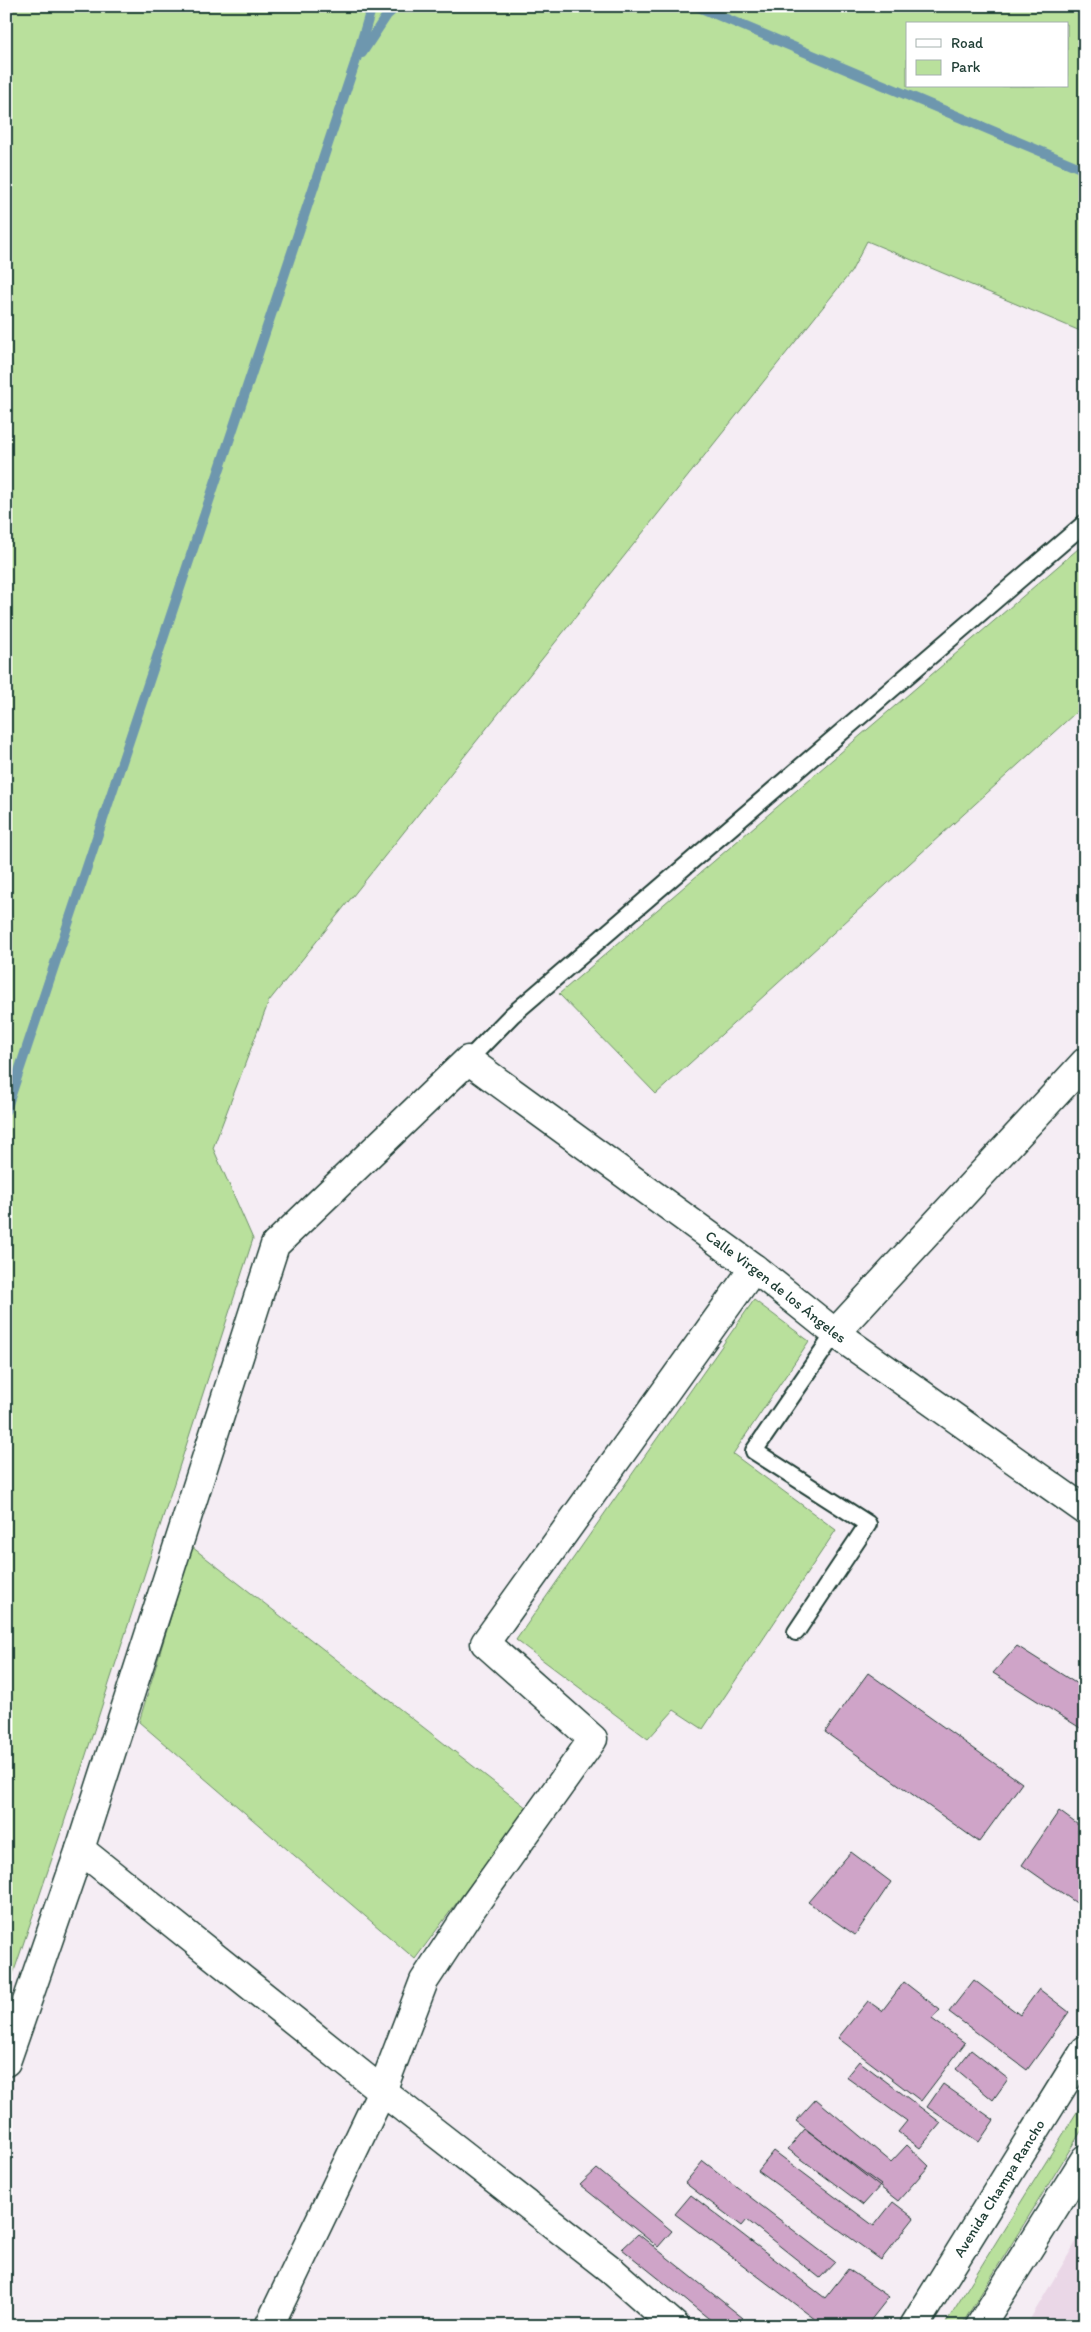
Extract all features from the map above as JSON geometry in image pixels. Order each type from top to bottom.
[{"type":"street","name":"Calle Virgen de los Ángeles","points":[[468,1060],[754,1268],[835,1332],[1085,1510]]},
{"type":"street","points":[[6,2062],[80,1849],[276,1245],[468,1060]]},
{"type":"street","points":[[835,1332],[1085,1062]]},
{"type":"street","points":[[269,2326],[382,2092],[424,1981],[472,1908],[593,1739],[485,1643],[754,1268]]},
{"type":"street","points":[[80,1849],[382,2092],[610,2269],[675,2326]]},
{"type":"street","name":"Avenida Champa Rancho","points":[[914,2326],[1085,2050]]},
{"type":"street","points":[[980,2326],[1085,2159]]},
{"type":"lane","points":[[468,1060],[512,1014],[1085,523]]},
{"type":"lane","points":[[796,1632],[868,1524],[754,1451],[835,1332]]},
{"type":"shaded area","points":[[1085,2227],[1085,2326],[1026,2326]]},
{"type":"green space","points":[[6,6],[1085,6],[1085,333],[867,241],[851,272],[269,1001],[213,1148],[253,1239],[62,1829],[6,1995]]},
{"type":"green space","points":[[1085,543],[1085,704],[656,1094],[559,994]]},
{"type":"green space","points":[[754,1300],[809,1341],[733,1454],[836,1530],[703,1729],[674,1710],[648,1739],[516,1640]]},
{"type":"green space","points":[[192,1547],[527,1808],[415,1959],[139,1722]]},
{"type":"green space","points":[[1085,2099],[1085,2125],[961,2326],[944,2326]]},
{"type":"building","points":[[1017,1646],[1085,1689],[1085,1731],[993,1673]]},
{"type":"building","points":[[868,1673],[1022,1783],[979,1842],[825,1732]]},
{"type":"building","points":[[1059,1811],[1085,1830],[1085,1909],[1022,1865]]},
{"type":"building","points":[[851,1852],[891,1882],[855,1935],[808,1902]]},
{"type":"building","points":[[974,1980],[1020,2015],[1039,1989],[1069,2012],[1027,2070],[949,2012]]},
{"type":"building","points":[[904,1982],[940,2010],[932,2019],[965,2043],[921,2101],[838,2038],[868,2001],[882,2011]]},
{"type":"building","points":[[971,2050],[1008,2079],[993,2100],[956,2069]]},
{"type":"building","points":[[859,2061],[941,2123],[920,2148],[898,2132],[907,2121],[846,2077]]},
{"type":"building","points":[[943,2084],[994,2120],[979,2142],[927,2107]]},
{"type":"building","points":[[816,2099],[891,2162],[907,2145],[929,2166],[898,2201],[796,2121]]},
{"type":"building","points":[[805,2129],[881,2185],[863,2205],[788,2149]]},
{"type":"building","points":[[774,2151],[874,2226],[893,2202],[914,2218],[881,2260],[758,2171]]},
{"type":"building","points":[[703,2161],[835,2262],[820,2278],[747,2220],[742,2226],[685,2183]]},
{"type":"building","points":[[597,2169],[672,2231],[658,2247],[580,2185]]},
{"type":"building","points":[[691,2195],[825,2298],[848,2269],[889,2297],[866,2326],[824,2326],[675,2214]]},
{"type":"building","points":[[638,2234],[743,2318],[736,2326],[718,2326],[622,2249]]},
{"type":"waterway","points":[[6,1110],[355,63],[372,6]]},
{"type":"waterway","points":[[362,53],[387,15],[397,6]]},
{"type":"waterway","points":[[696,6],[1085,170]]}]
